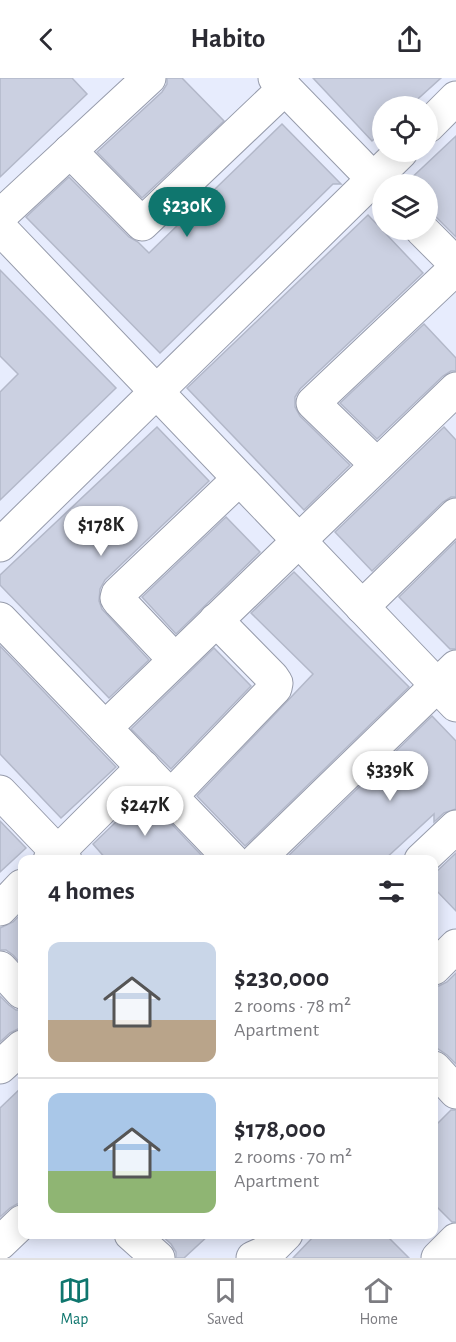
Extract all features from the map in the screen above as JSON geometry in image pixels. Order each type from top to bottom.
[{"type":"street","points":[[70,151],[142,224],[280,83],[372,177]]},
{"type":"street","points":[[0,216],[70,151],[131,84]]},
{"type":"street","points":[[438,116],[456,98]]},
{"type":"street","points":[[0,545],[156,392],[372,189]]},
{"type":"street","points":[[0,228],[362,607],[450,686],[263,855]]},
{"type":"street","points":[[377,465],[314,403],[456,266],[431,240]]},
{"type":"street","points":[[105,728],[377,465],[452,401]]},
{"type":"street","points":[[175,660],[120,602],[117,598],[118,594],[239,479]]},
{"type":"street","points":[[362,607],[456,515]]},
{"type":"street","points":[[0,619],[227,855]]},
{"type":"street","points":[[171,796],[276,688],[276,682],[272,677],[216,620]]},
{"type":"street","points":[[60,855],[143,767]]},
{"type":"street","points":[[0,792],[56,855]]},
{"type":"street","points":[[426,855],[456,826]]},
{"type":"street","points":[[0,909],[18,890]]},
{"type":"street","points":[[0,968],[18,988]]},
{"type":"street","points":[[0,1067],[18,1051]]},
{"type":"street","points":[[0,1243],[18,1226]]},
{"type":"street","points":[[137,1239],[158,1258]]},
{"type":"building","points":[[0,78],[72,78],[87,94],[0,177]]},
{"type":"building","points":[[167,78],[182,78],[224,121],[142,198],[97,152],[162,92],[167,84]]},
{"type":"building","points":[[313,78],[441,78],[421,96],[372,96],[372,141]]},
{"type":"building","points":[[282,124],[341,184],[333,184],[160,353],[26,217],[69,177],[129,237],[149,253]]},
{"type":"building","points":[[456,136],[456,237],[438,219],[438,174],[416,174],[428,162],[438,162],[438,153]]},
{"type":"building","points":[[368,215],[372,219],[372,240],[392,240],[423,273],[300,389],[295,397],[295,407],[300,416],[350,465],[304,510],[187,388]]},
{"type":"building","points":[[0,270],[116,388],[0,500],[0,392],[18,374],[0,356]]},
{"type":"building","points":[[424,324],[456,358],[456,371],[443,376],[377,439],[340,403]]},
{"type":"building","points":[[157,427],[209,481],[105,580],[100,589],[99,601],[102,609],[149,660],[109,698],[0,585],[0,575]]},
{"type":"building","points":[[444,427],[456,440],[456,497],[443,502],[372,571],[335,532]]},
{"type":"building","points":[[226,517],[260,552],[176,634],[142,597]]},
{"type":"building","points":[[456,541],[456,649],[450,649],[399,597]]},
{"type":"building","points":[[294,572],[409,687],[245,846],[197,796],[313,674],[251,613]]},
{"type":"building","points":[[0,646],[116,767],[61,818],[0,754]]},
{"type":"building","points":[[214,648],[251,686],[171,769],[131,729]]},
{"type":"building","points":[[432,716],[456,741],[456,809],[444,813],[434,822],[434,814],[389,855],[289,855]]},
{"type":"building","points":[[144,795],[201,855],[103,855],[93,844]]},
{"type":"building","points":[[0,821],[26,848],[0,872]]},
{"type":"building","points":[[456,853],[456,911],[438,892],[438,870]]},
{"type":"building","points":[[18,917],[18,961],[6,950],[0,950],[0,928]]},
{"type":"building","points":[[456,973],[456,1064],[438,1049],[438,986],[447,982]]},
{"type":"building","points":[[0,996],[18,1010],[18,1029],[0,1042]]},
{"type":"building","points":[[18,1091],[18,1204],[0,1217],[0,1108]]},
{"type":"building","points":[[451,1110],[456,1110],[456,1222],[452,1222],[438,1208],[438,1123]]},
{"type":"building","points":[[166,1239],[205,1239],[184,1258],[176,1258],[176,1252]]},
{"type":"building","points":[[311,1239],[390,1239],[409,1258],[293,1258]]}]
